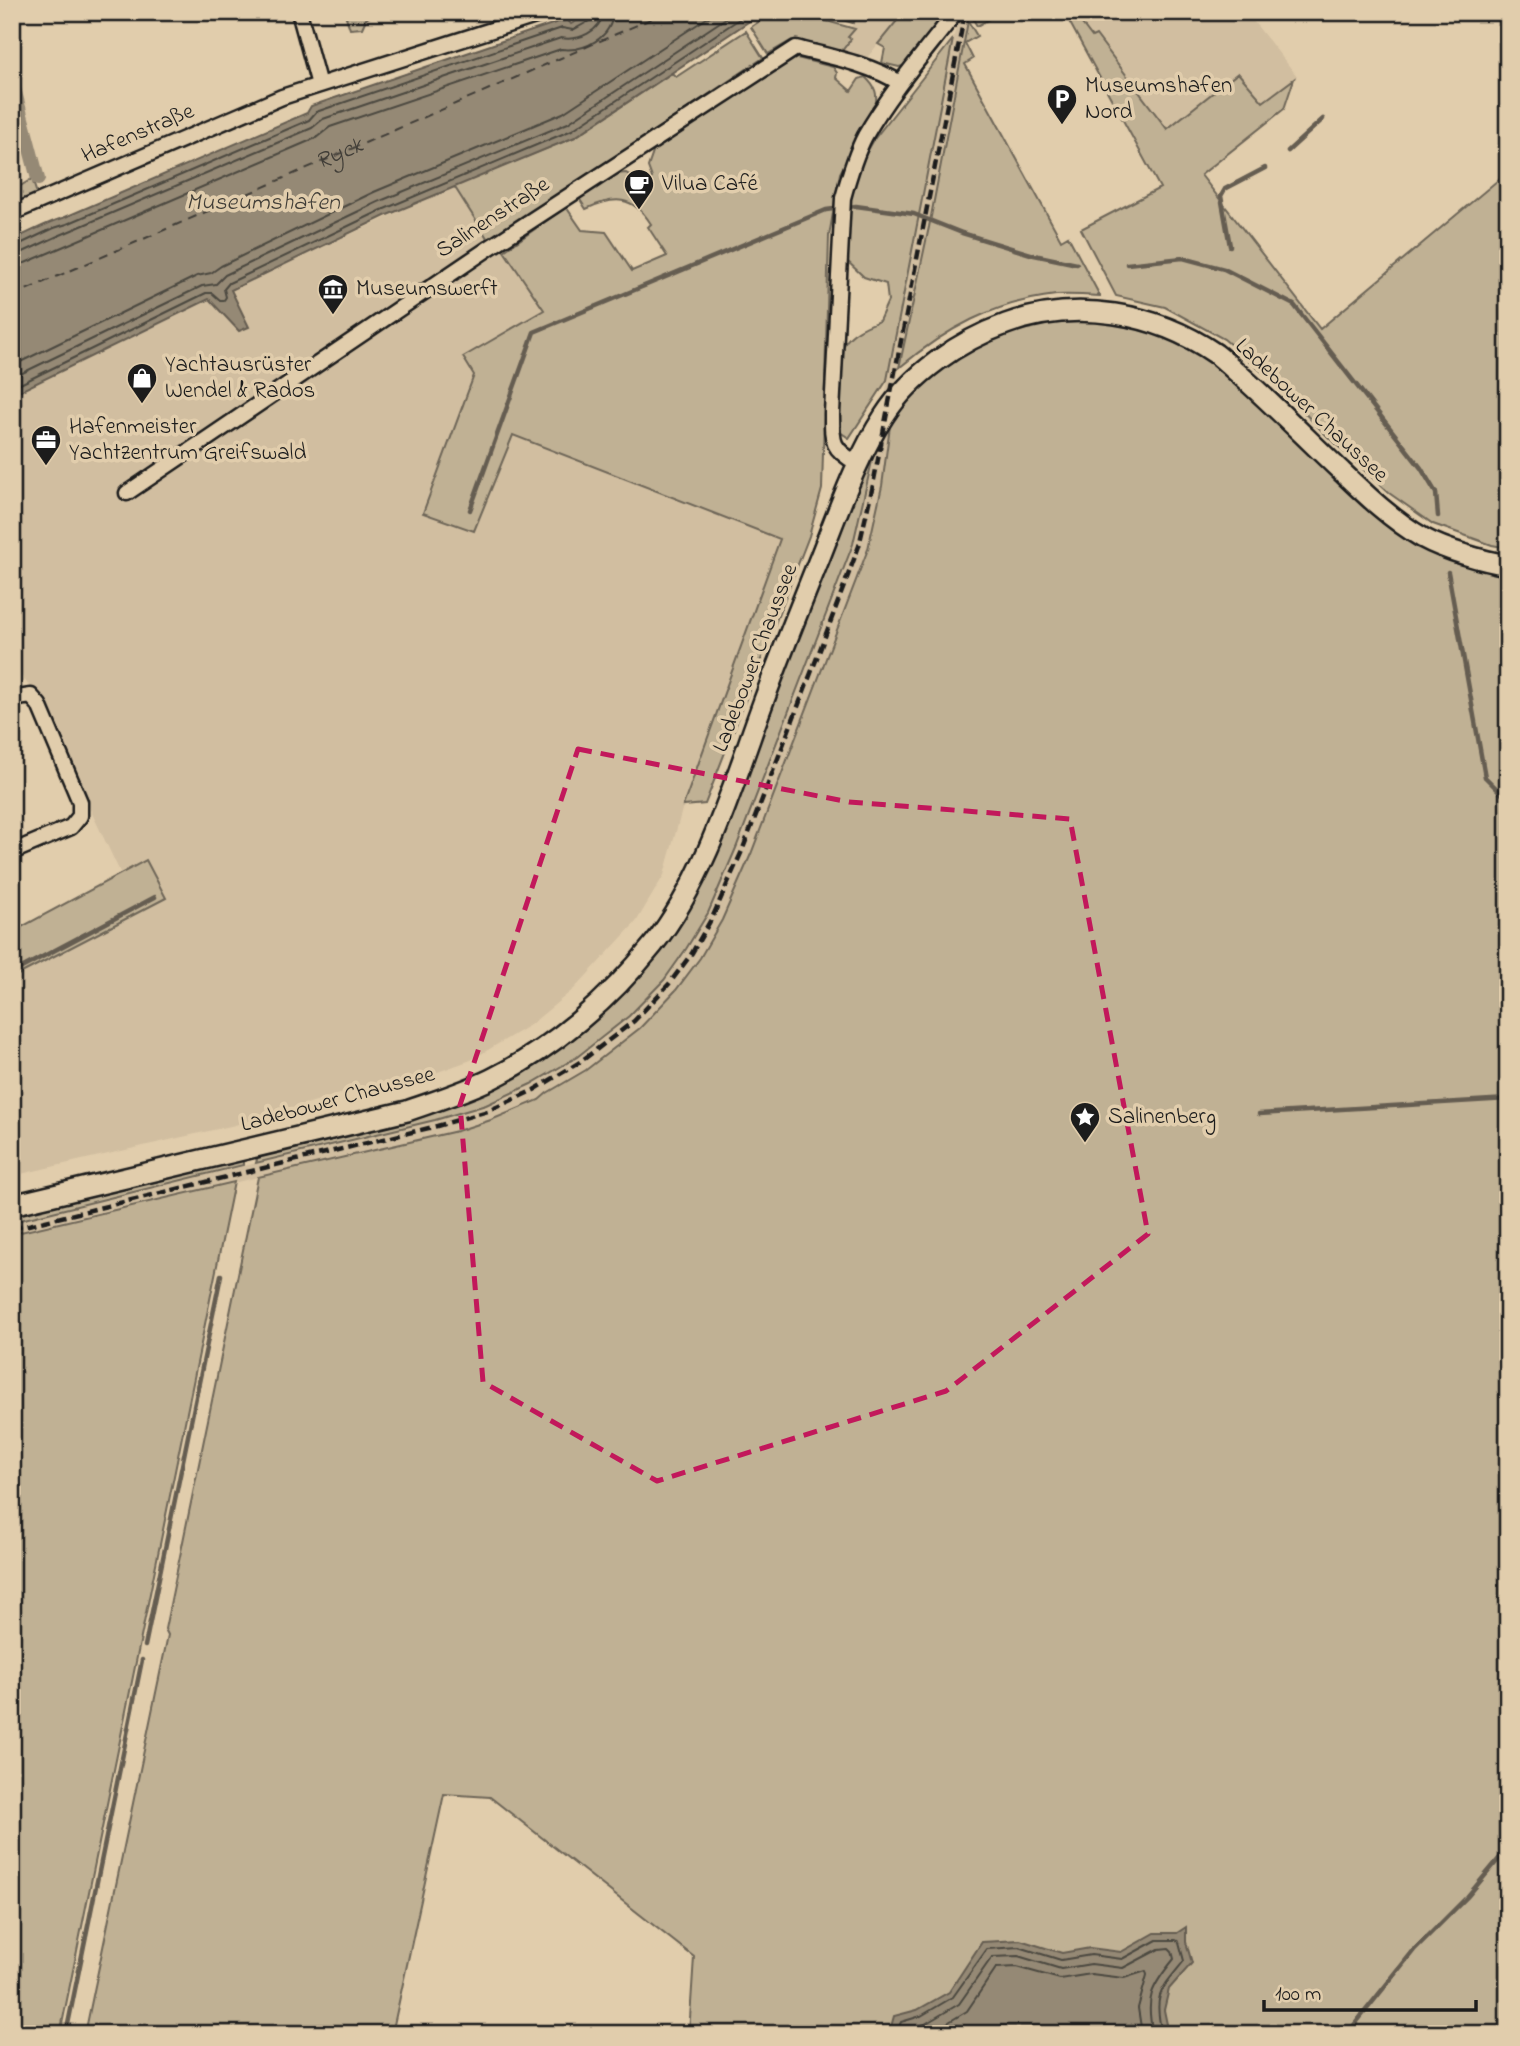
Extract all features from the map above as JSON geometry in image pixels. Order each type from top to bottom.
[{"type":"street","points":[[299,12],[319,85]]},
{"type":"street","name":"Hafenstraße","points":[[12,214],[282,97],[548,12]]},
{"type":"street","points":[[857,463],[838,450],[832,438],[843,198],[851,169],[865,137],[901,83],[956,12]]},
{"type":"street","name":"Salinenstraße","points":[[127,493],[489,248],[796,48],[888,75],[901,83]]},
{"type":"street","name":"Ladebower Chaussee","points":[[12,1205],[407,1111],[487,1081],[545,1047],[582,1018],[617,987],[655,943],[685,897],[735,783],[762,705],[857,463],[885,413],[928,367],[957,346],[1009,323],[1046,313],[1084,310],[1141,318],[1181,335],[1216,354],[1263,395],[1379,508],[1425,539],[1486,562],[1508,565]]},
{"type":"street","points":[[12,704],[18,698],[31,696],[42,709],[80,802],[80,816],[71,827],[12,852]]},
{"type":"highlighted area","points":[[578,749],[849,802],[1070,819],[1148,1234],[946,1391],[657,1481],[483,1382],[460,1105]]},
{"type":"shaded area","points":[[333,12],[382,12],[366,19],[362,28],[350,29],[345,14]]},
{"type":"shaded area","points":[[382,12],[491,12],[406,16]]},
{"type":"shaded area","points":[[773,12],[795,12],[855,29],[841,52],[792,40],[768,54],[751,27]]},
{"type":"shaded area","points":[[862,12],[904,12],[866,59],[841,52],[851,40],[848,38],[854,29],[850,28]]},
{"type":"shaded area","points":[[904,12],[949,12],[906,65],[899,67],[882,63],[885,48],[878,44]]},
{"type":"shaded area","points":[[960,12],[969,12],[929,227],[899,368],[882,487],[868,549],[751,854],[722,920],[700,958],[676,990],[640,1028],[586,1070],[539,1100],[491,1120],[457,1131],[12,1234],[12,1222],[435,1120],[486,1105],[531,1084],[604,1038],[686,949],[708,913],[736,848],[812,653],[866,483]]},
{"type":"shaded area","points":[[1001,12],[977,26],[970,14]]},
{"type":"shaded area","points":[[1064,12],[1073,12],[1092,37],[1096,35],[1167,129],[1238,73],[1263,102],[1294,79],[1284,109],[1201,175],[1320,329],[1504,175],[1508,179],[1508,548],[1433,524],[1389,493],[1275,383],[1224,339],[1165,307],[1116,296],[1081,229],[1160,188]]},
{"type":"shaded area","points":[[1073,12],[1246,12],[1297,76],[1263,102],[1238,73],[1167,129],[1096,35],[1092,37]]},
{"type":"shaded area","points":[[968,21],[977,36],[965,43],[973,59],[965,64],[1061,240],[1068,236],[1100,296],[1056,295],[992,311],[934,341],[899,368],[929,227]]},
{"type":"shaded area","points":[[746,31],[763,58],[489,241],[454,186],[575,137],[672,73],[676,77]]},
{"type":"shaded area","points":[[953,39],[887,380],[849,438],[840,432],[835,422],[836,376],[840,354],[853,334],[879,321],[888,301],[886,284],[864,277],[845,259],[850,197],[856,171],[875,138]]},
{"type":"shaded area","points":[[797,58],[833,67],[837,73],[836,78],[851,91],[859,79],[865,77],[872,84],[876,95],[875,108],[840,173],[829,236],[822,489],[809,536],[705,804],[683,806],[780,539],[513,435],[474,531],[423,513],[474,375],[463,357],[544,310],[504,251],[566,207],[582,230],[606,232],[632,271],[667,256],[648,227],[651,224],[644,214],[630,203],[614,200],[586,209],[579,198],[616,174],[626,173],[644,184],[652,178],[648,167],[655,147],[784,60]]},
{"type":"shaded area","points":[[32,179],[38,197],[12,208],[12,191]]},
{"type":"shaded area","points":[[454,186],[489,241],[504,251],[545,310],[463,357],[474,375],[423,513],[474,531],[513,435],[781,539],[683,806],[664,875],[636,922],[575,988],[530,1025],[471,1060],[382,1092],[350,1091],[235,1125],[12,1176],[12,978],[166,898],[146,860],[120,872],[47,710],[12,658],[12,580],[15,578],[12,573],[12,395],[210,299],[239,331],[249,327],[231,290]]},
{"type":"shaded area","points":[[1084,319],[1138,327],[1177,342],[1211,361],[1257,401],[1374,514],[1508,573],[1508,2034],[689,2034],[694,1957],[490,1797],[444,1794],[392,2034],[85,2034],[168,1635],[165,1629],[258,1177],[457,1131],[491,1120],[539,1100],[586,1070],[640,1028],[676,990],[700,958],[722,920],[751,854],[868,549],[882,486],[891,418],[934,374],[961,354],[1012,331],[1047,322]]},
{"type":"shaded area","points":[[875,448],[853,544],[736,848],[708,913],[664,980],[629,1016],[577,1057],[531,1084],[486,1105],[256,1163],[258,1156],[448,1103],[641,973],[674,931],[713,860],[840,525]]},
{"type":"shaded area","points":[[146,860],[166,898],[12,978],[12,932]]},
{"type":"shaded area","points":[[243,1157],[243,1165],[12,1222],[12,1212]]},
{"type":"shaded area","points":[[234,1182],[60,2034],[12,2034],[12,1234]]},
{"type":"water","name":"Museumshafen","points":[[592,12],[763,12],[575,137],[385,216],[231,290],[249,327],[239,331],[209,299],[12,395],[12,240],[307,113],[311,106],[567,19],[571,24]]},
{"type":"water","points":[[816,12],[862,12],[853,23]]},
{"type":"water","points":[[1186,1927],[1186,1942],[1192,1963],[1169,1989],[1164,2010],[1169,2034],[889,2034],[894,2016],[917,2010],[949,1992],[982,1942],[1020,1940],[1062,1953],[1090,1948],[1121,1952],[1155,1933],[1177,1933]]},
{"type":"waterway","points":[[12,81],[38,179]]},
{"type":"waterway","points":[[1288,151],[1323,119]]},
{"type":"waterway","points":[[1230,246],[1221,196],[1225,189],[1265,168]]},
{"type":"waterway","points":[[470,510],[534,332],[826,210],[856,206],[914,214],[962,233],[1034,255],[1077,264]]},
{"type":"waterway","points":[[1127,264],[1183,258],[1224,269],[1294,305],[1421,468],[1436,493],[1438,516]]},
{"type":"waterway","points":[[1448,572],[1485,777],[1508,800]]},
{"type":"waterway","points":[[12,973],[155,897]]},
{"type":"waterway","points":[[1259,1114],[1508,1099]]},
{"type":"waterway","points":[[145,1646],[221,1275]]},
{"type":"waterway","points":[[66,2034],[142,1660]]},
{"type":"waterway","points":[[1347,2034],[1414,1950],[1467,1897],[1508,1848]]},
{"type":"ferry route","points":[[12,296],[667,12]]},
{"type":"railway","points":[[12,1229],[437,1126],[488,1111],[534,1090],[580,1062],[634,1021],[669,984],[692,953],[713,916],[742,851],[859,546],[965,12]]},
{"type":"place","name":"Museumshafen Nord","points":[[1062,126]]},
{"type":"place","name":"Vilua Café","points":[[639,211]]},
{"type":"place","name":"Museumswerft","points":[[333,316]]},
{"type":"place","name":"Yachtausrüster Wendel & Rados","points":[[142,405]]},
{"type":"place","name":"Hafenmeister Yachtzentrum Greifswald","points":[[46,467]]},
{"type":"place","name":"Salinenberg","points":[[1085,1144]]},
{"type":"water label","name":"Ryck","points":[[340,153]]}]
